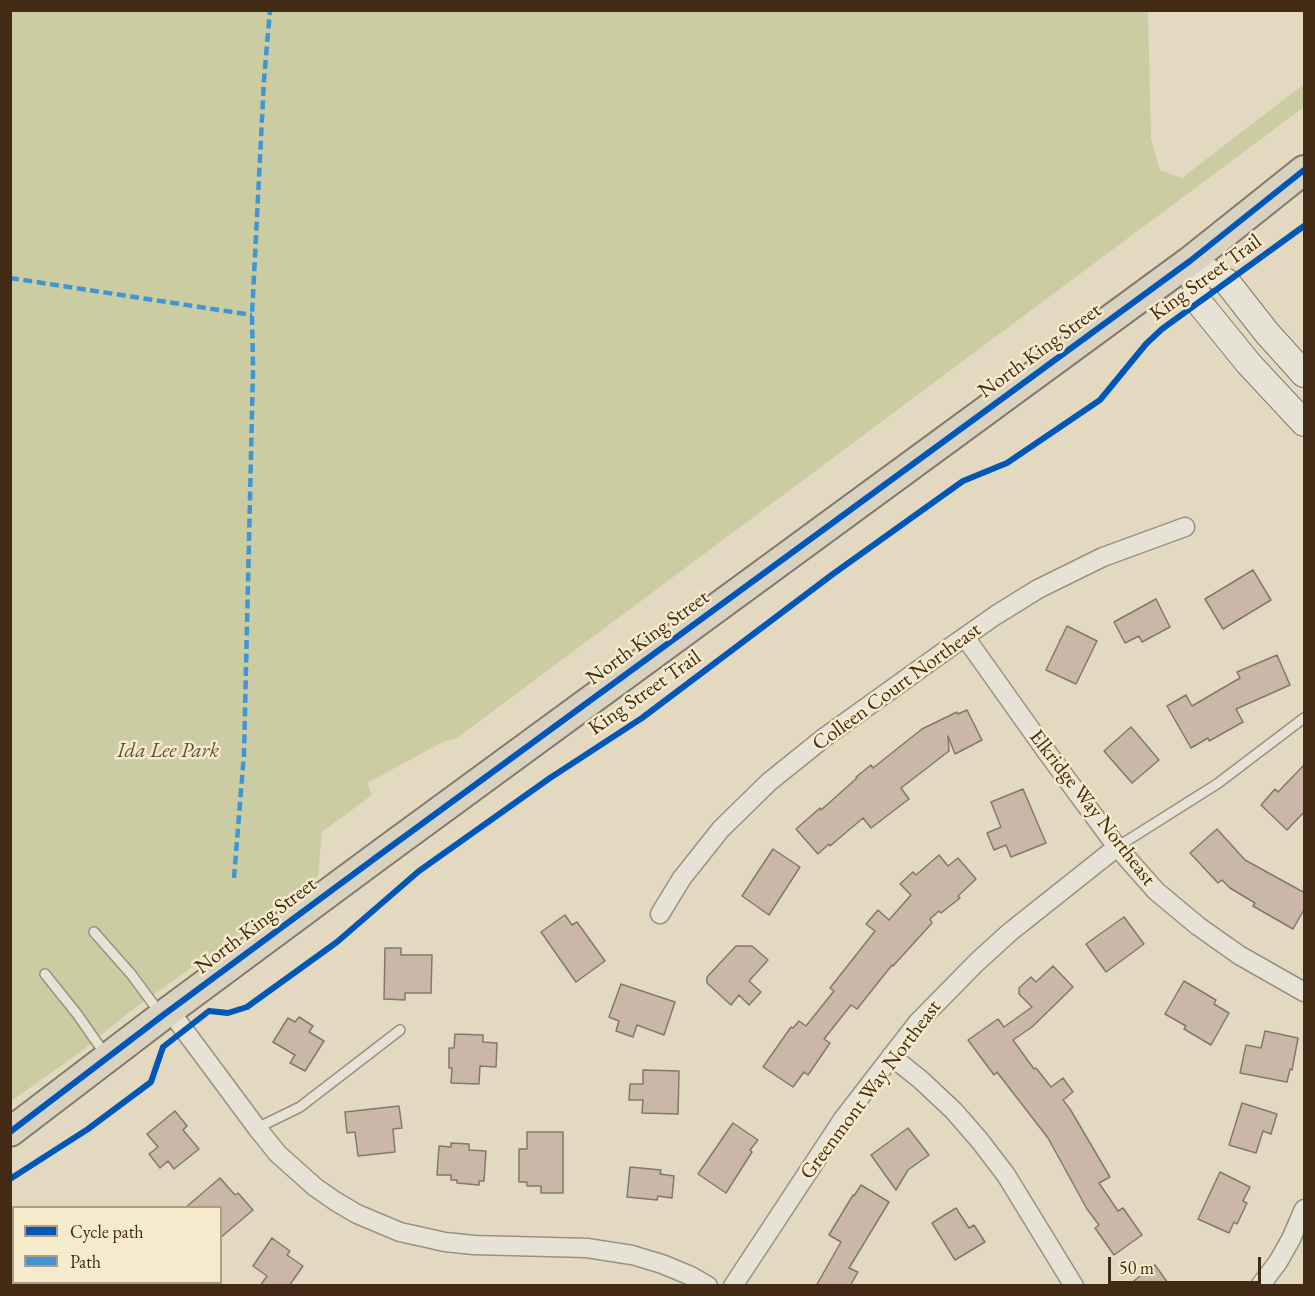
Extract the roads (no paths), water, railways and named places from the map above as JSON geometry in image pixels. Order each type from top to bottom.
[{"type":"main road","name":"North King Street","points":[[10,1132],[378,856],[1190,261],[1305,170]]},
{"type":"main road","points":[[1190,261],[1227,282],[1267,333],[1305,374]]},
{"type":"main road","points":[[1190,261],[1201,305],[1249,364],[1305,423]]},
{"type":"street","name":"Colleen Court Northeast","points":[[660,914],[700,853],[736,813],[769,782],[825,737],[996,615],[1038,589],[1103,557],[1185,527]]},
{"type":"street","name":"Elkridge Way Northeast","points":[[965,637],[1117,847],[1156,891],[1198,927],[1239,955],[1305,992]]},
{"type":"street","name":"Greenmont Way Northeast","points":[[733,1286],[843,1119],[918,1022],[1010,932],[1117,847]]},
{"type":"street","points":[[166,1014],[278,1154],[315,1187],[357,1214],[400,1232],[454,1243],[587,1248],[632,1255],[662,1264],[708,1286]]},
{"type":"street","points":[[891,1056],[954,1111],[980,1141],[1006,1175],[1074,1286]]},
{"type":"street","points":[[1260,1286],[1278,1262],[1305,1209]]},
{"type":"lane","points":[[1117,847],[1216,784],[1305,718]]},
{"type":"lane","points":[[94,932],[166,1014]]},
{"type":"lane","points":[[45,974],[77,1014],[107,1058]]},
{"type":"lane","points":[[257,1128],[300,1107],[400,1030]]},
{"type":"park label","name":"Ida Lee Park","points":[[168,751]]}]
